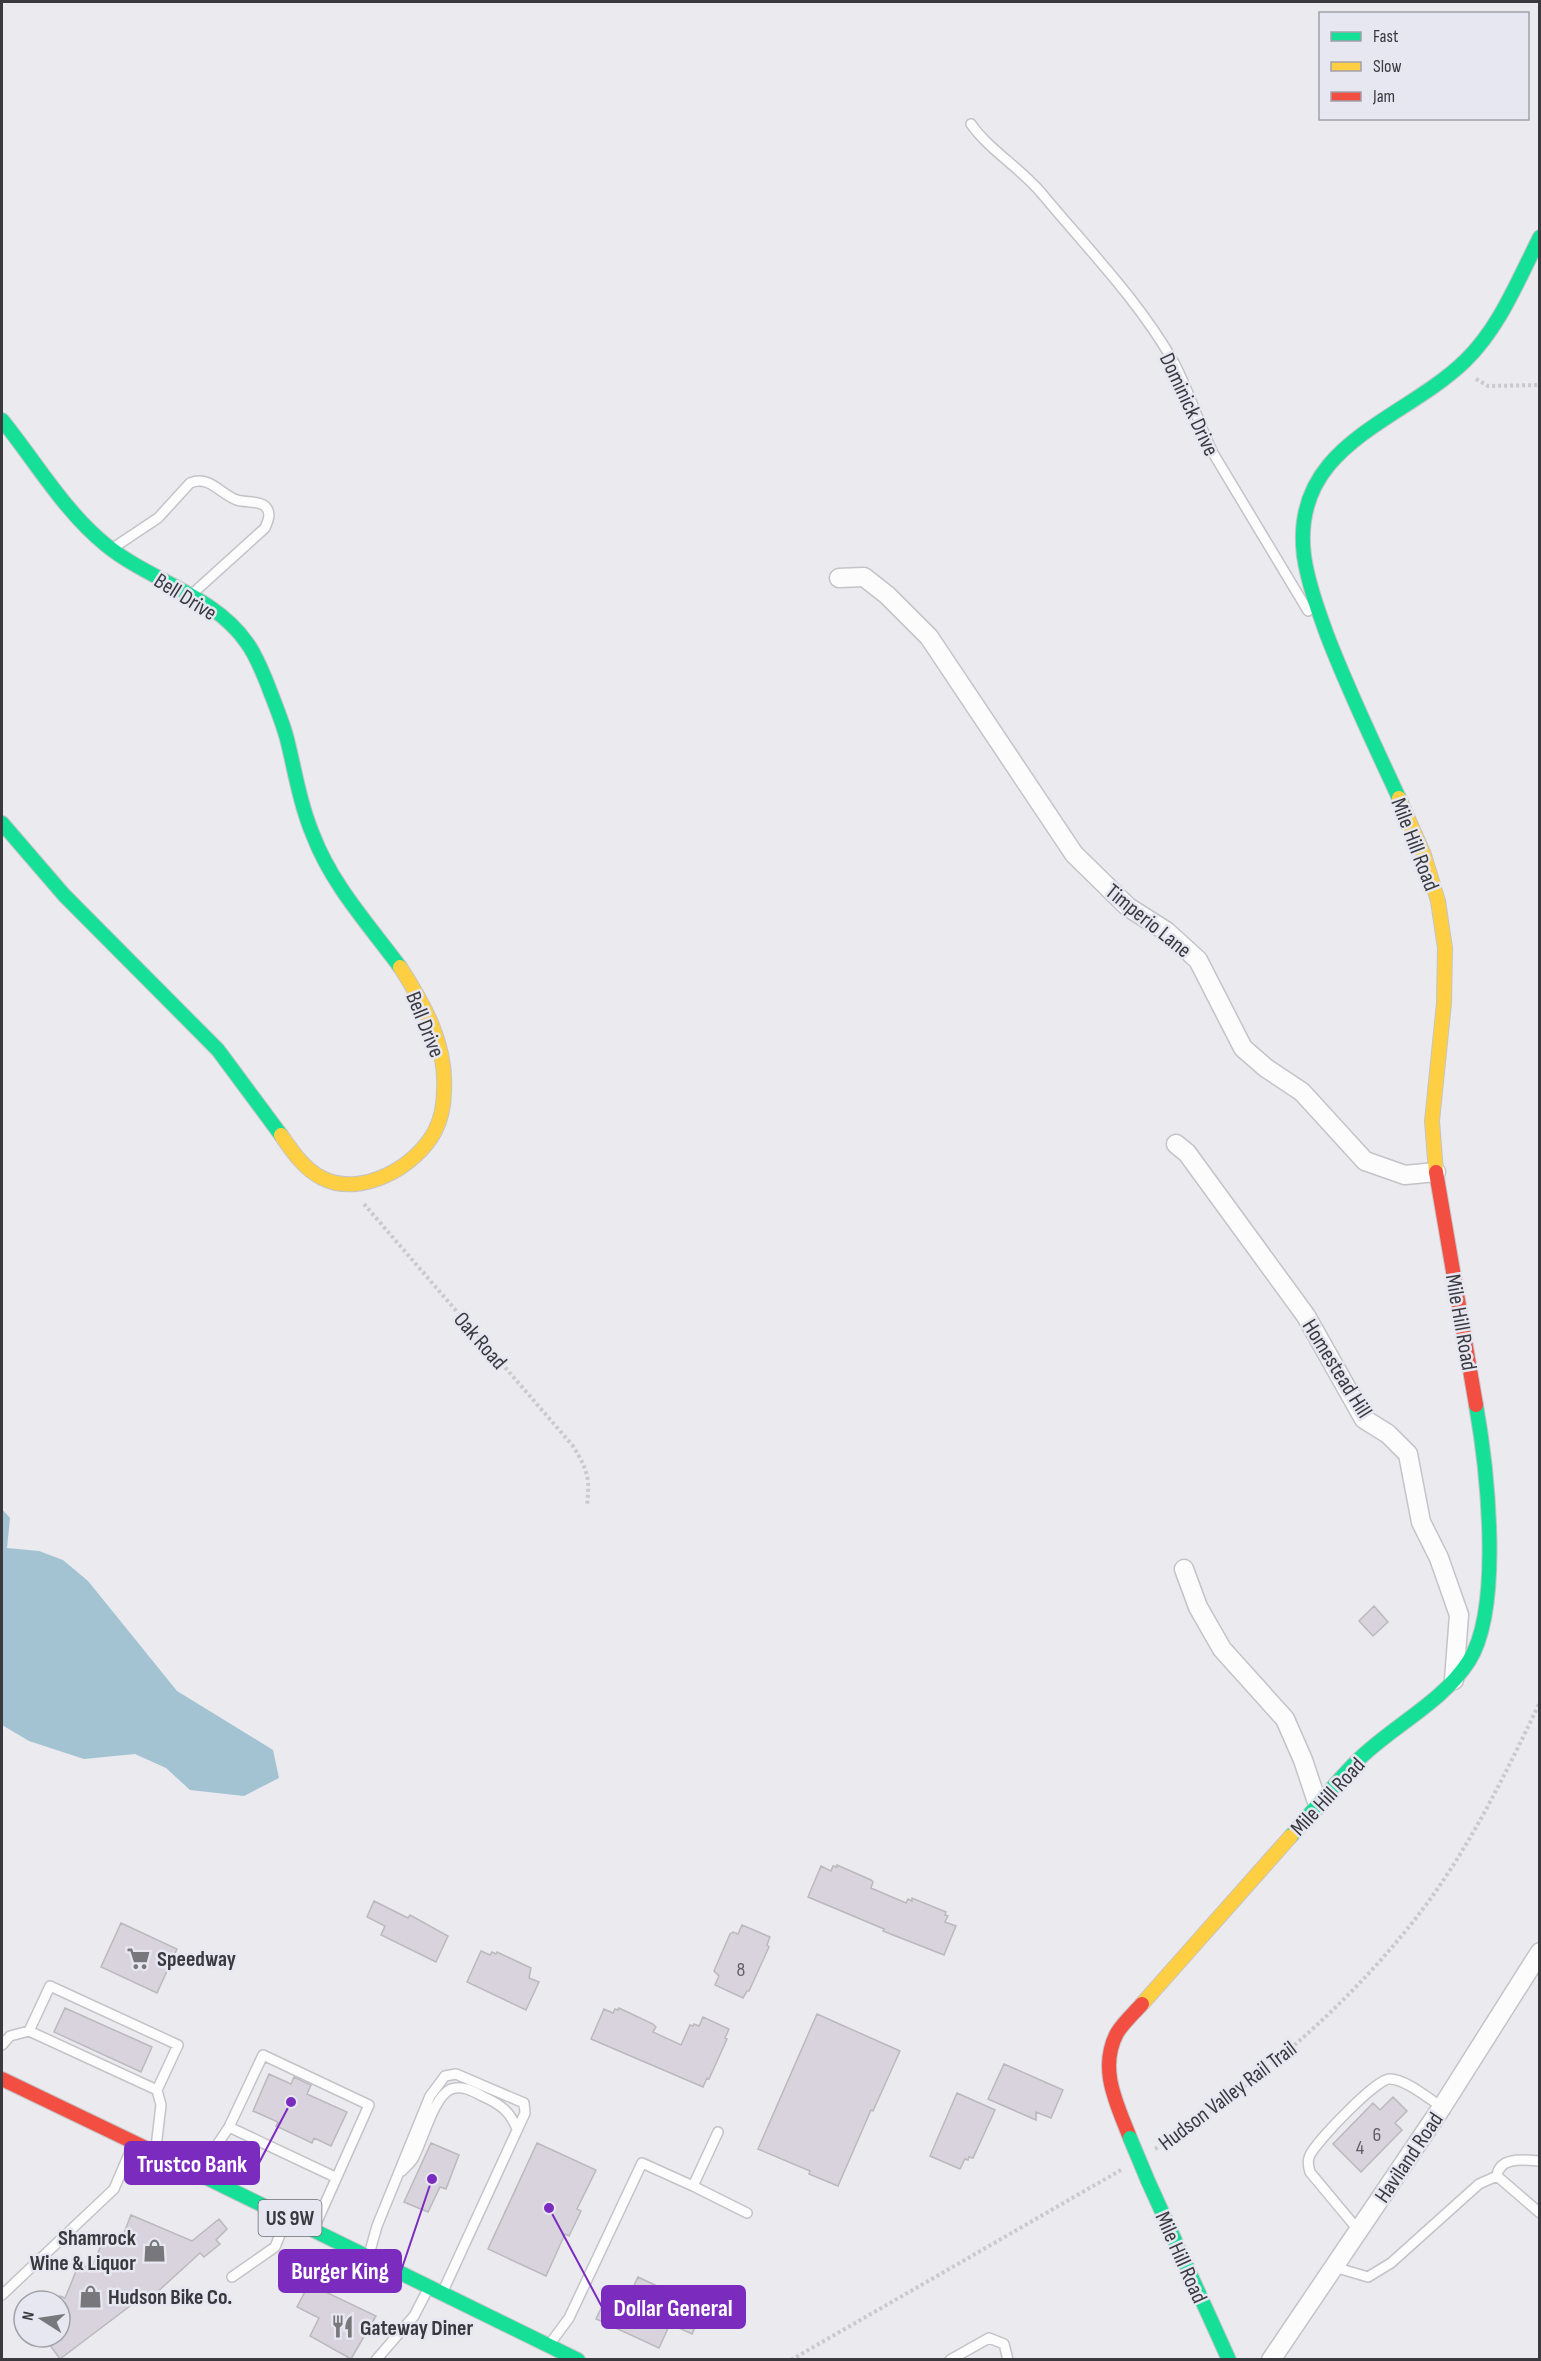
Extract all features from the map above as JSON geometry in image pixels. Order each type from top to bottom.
[{"type":"main road","name":"Mile Hill Road","points":[[1229,2360],[1130,2138],[1107,2073],[1109,2050],[1118,2031],[1358,1760],[1454,1682],[1470,1659],[1482,1625],[1487,1601],[1489,1511],[1482,1437],[1436,1172],[1432,1121],[1445,976],[1444,936],[1438,901],[1415,832],[1333,651],[1317,606],[1306,564],[1303,531],[1309,501],[1323,472],[1345,448],[1381,419],[1460,366],[1480,345],[1503,311],[1539,237]]},
{"type":"main road","name":"Bell Drive","points":[[2,420],[88,530],[111,549],[214,611],[243,637],[259,664],[286,735],[296,781],[316,844],[333,878],[395,960],[421,1001],[438,1042],[446,1080],[444,1107],[433,1137],[404,1166],[372,1182],[348,1185],[322,1179],[298,1159],[213,1045],[193,1022],[84,916],[39,868],[2,823]]},
{"type":"main road","name":"US 9W","points":[[2,2079],[314,2229],[578,2360]]},
{"type":"street","name":"Timperio Lane","points":[[839,578],[864,577],[887,595],[929,637],[1074,854],[1128,907],[1166,931],[1198,960],[1244,1048],[1266,1068],[1302,1092],[1365,1161],[1405,1174],[1436,1172]]},
{"type":"street","name":"Homestead Hill","points":[[1176,1144],[1187,1153],[1306,1316],[1365,1419],[1388,1434],[1408,1454],[1421,1522],[1439,1558],[1459,1615],[1454,1682]]},
{"type":"street","points":[[1184,1569],[1198,1607],[1222,1649],[1285,1719],[1303,1760],[1318,1805]]},
{"type":"street","name":"Haviland Road","points":[[1271,2360],[1442,2107],[1539,1952]]},
{"type":"lane","name":"Dominick Drive","points":[[971,124],[1034,183],[1108,271],[1161,342],[1181,377],[1202,431],[1217,460],[1333,651]]},
{"type":"lane","points":[[111,549],[158,518],[190,483],[197,480],[211,483],[237,500],[258,503],[266,507],[269,515],[265,528],[189,597]]},
{"type":"lane","points":[[30,2031],[50,1986],[178,2045],[157,2090],[161,2105],[155,2153]]},
{"type":"lane","points":[[2,2045],[10,2036],[30,2031],[157,2090]]},
{"type":"lane","points":[[198,2173],[229,2127],[263,2055],[369,2105],[335,2177],[314,2229]]},
{"type":"lane","points":[[369,2256],[377,2226],[430,2096],[445,2076],[456,2074],[525,2103],[525,2113],[443,2293]]},
{"type":"lane","points":[[1359,2231],[1310,2172],[1308,2165],[1310,2155],[1316,2146],[1380,2081],[1390,2079],[1400,2081],[1442,2107]]},
{"type":"lane","points":[[398,2176],[414,2159],[438,2102],[446,2092],[454,2088],[467,2089],[496,2102],[511,2115],[517,2129]]},
{"type":"lane","points":[[229,2127],[335,2177]]},
{"type":"lane","points":[[693,2186],[718,2132]]},
{"type":"lane","points":[[2,2295],[114,2189],[134,2142]]},
{"type":"lane","points":[[1497,2176],[1502,2166],[1516,2159],[1539,2161]]},
{"type":"lane","points":[[549,2345],[569,2318],[642,2163],[747,2213]]},
{"type":"lane","points":[[1497,2176],[1539,2213]]},
{"type":"lane","points":[[1334,2267],[1368,2277],[1391,2263],[1479,2184],[1497,2176]]},
{"type":"lane","points":[[232,2277],[275,2247],[287,2216]]},
{"type":"lane","points":[[376,2360],[414,2316],[430,2286]]},
{"type":"lane","points":[[950,2360],[989,2338],[1004,2344],[1008,2360]]},
{"type":"path","points":[[1460,366],[1488,386],[1539,385]]},
{"type":"path","name":"Oak Road","points":[[348,1185],[573,1446],[590,1482],[587,1506]]},
{"type":"path","name":"Hudson Valley Rail Trail","points":[[1147,2154],[1197,2122],[1289,2051],[1375,1966],[1417,1917],[1452,1868],[1483,1815],[1539,1702]]},
{"type":"path","points":[[791,2360],[1128,2166]]},
{"type":"water","points":[[2,1509],[10,1518],[7,1548],[39,1551],[63,1560],[88,1581],[177,1691],[273,1750],[279,1778],[244,1796],[190,1790],[166,1768],[135,1754],[84,1759],[29,1741],[2,1725]]},
{"type":"building","points":[[1374,1606],[1388,1622],[1373,1636],[1359,1621]]},
{"type":"building","points":[[837,1865],[871,1880],[873,1882],[871,1888],[906,1903],[908,1899],[912,1901],[912,1898],[946,1912],[945,1915],[948,1916],[945,1922],[956,1926],[944,1955],[883,1931],[884,1929],[808,1897],[821,1866],[831,1871],[833,1866],[837,1867]]},
{"type":"building","points":[[374,1901],[408,1918],[410,1915],[448,1936],[436,1962],[381,1935],[385,1926],[367,1917]]},
{"type":"building","name":"Speedway","points":[[121,1923],[177,1949],[157,1993],[101,1967]]},
{"type":"building","points":[[742,1925],[770,1937],[767,1945],[769,1947],[749,1991],[743,1998],[715,1985],[719,1976],[714,1971],[730,1934],[733,1932],[738,1934]]},
{"type":"building","points":[[481,1951],[490,1955],[492,1952],[496,1954],[497,1952],[531,1968],[529,1978],[539,1982],[526,2010],[467,1982]]},
{"type":"building","points":[[65,2008],[152,2047],[141,2072],[54,2032]]},
{"type":"building","points":[[619,2008],[653,2024],[656,2027],[653,2032],[681,2045],[690,2025],[699,2026],[703,2017],[729,2029],[725,2038],[727,2039],[703,2087],[591,2039],[604,2009],[613,2013]]},
{"type":"building","points":[[817,2014],[900,2051],[838,2186],[809,2174],[810,2171],[758,2149]]},
{"type":"building","points":[[1004,2064],[1063,2090],[1051,2118],[1036,2112],[1036,2120],[988,2099]]},
{"type":"building","points":[[269,2074],[291,2084],[294,2077],[311,2085],[307,2094],[347,2112],[331,2146],[314,2138],[312,2143],[276,2126],[278,2122],[253,2111]]},
{"type":"building","points":[[957,2093],[995,2110],[973,2158],[965,2159],[960,2169],[930,2156]]},
{"type":"building","points":[[1393,2097],[1407,2111],[1395,2123],[1402,2130],[1361,2172],[1333,2144],[1373,2103],[1380,2110]]},
{"type":"building","points":[[431,2143],[459,2155],[446,2189],[440,2187],[428,2212],[404,2202]]},
{"type":"building","points":[[537,2143],[596,2170],[577,2209],[581,2211],[569,2236],[565,2234],[546,2276],[488,2249]]},
{"type":"building","points":[[131,2215],[192,2241],[219,2219],[227,2229],[216,2240],[220,2244],[204,2257],[200,2253],[155,2294],[146,2294],[60,2359],[53,2349],[72,2349],[72,2289],[69,2289],[79,2264],[91,2269],[105,2236],[120,2243]]},
{"type":"building","points":[[638,2277],[704,2308],[692,2334],[670,2324],[659,2348],[596,2319],[608,2294],[626,2302]]},
{"type":"building","name":"Gateway Diner","points":[[309,2284],[376,2316],[351,2359],[310,2336],[319,2318],[297,2307]]},
{"type":"traffic: fast","points":[[1399,798],[1344,676],[1317,606],[1304,556],[1304,518],[1314,487],[1332,461],[1356,439],[1439,382],[1477,348],[1498,318],[1540,237]]},
{"type":"traffic: fast","points":[[2,420],[64,502],[91,532],[123,558],[181,589],[217,612],[247,643],[260,667],[280,718],[305,811],[321,853],[352,904],[400,967]]},
{"type":"traffic: fast","points":[[2,823],[64,895],[218,1050],[281,1135]]},
{"type":"traffic: fast","points":[[1291,1836],[1357,1761],[1431,1702],[1458,1676],[1469,1661],[1480,1637],[1486,1607],[1489,1536],[1488,1499],[1476,1405]]},
{"type":"traffic: fast","points":[[1130,2138],[1148,2181]]},
{"type":"traffic: fast","points":[[156,2153],[578,2360]]},
{"type":"traffic: fast","points":[[1148,2181],[1229,2360]]},
{"type":"traffic: slow","points":[[1399,798],[1424,855],[1438,901],[1445,948],[1444,1003],[1432,1121],[1436,1172]]},
{"type":"traffic: slow","points":[[281,1135],[310,1170],[322,1178],[337,1183],[353,1184],[386,1176],[415,1156],[426,1144],[435,1131],[443,1107],[442,1057],[425,1010],[400,967]]},
{"type":"traffic: slow","points":[[1142,2004],[1291,1836]]},
{"type":"traffic: jam","points":[[1436,1172],[1476,1405]]},
{"type":"traffic: jam","points":[[1130,2138],[1115,2099],[1109,2073],[1109,2060],[1117,2033],[1142,2004]]},
{"type":"traffic: jam","points":[[2,2079],[156,2153]]},
{"type":"place","name":"Speedway","points":[[139,1958]]},
{"type":"place","name":"Trustco Bank","points":[[291,2102]]},
{"type":"place","name":"Burger King","points":[[432,2179]]},
{"type":"place","name":"Dollar General","points":[[549,2208]]},
{"type":"place","name":"Shamrock Wine & Liquor","points":[[154,2250]]},
{"type":"place","name":"Hudson Bike Co.","points":[[90,2296]]},
{"type":"place","name":"Gateway Diner","points":[[342,2327]]}]
